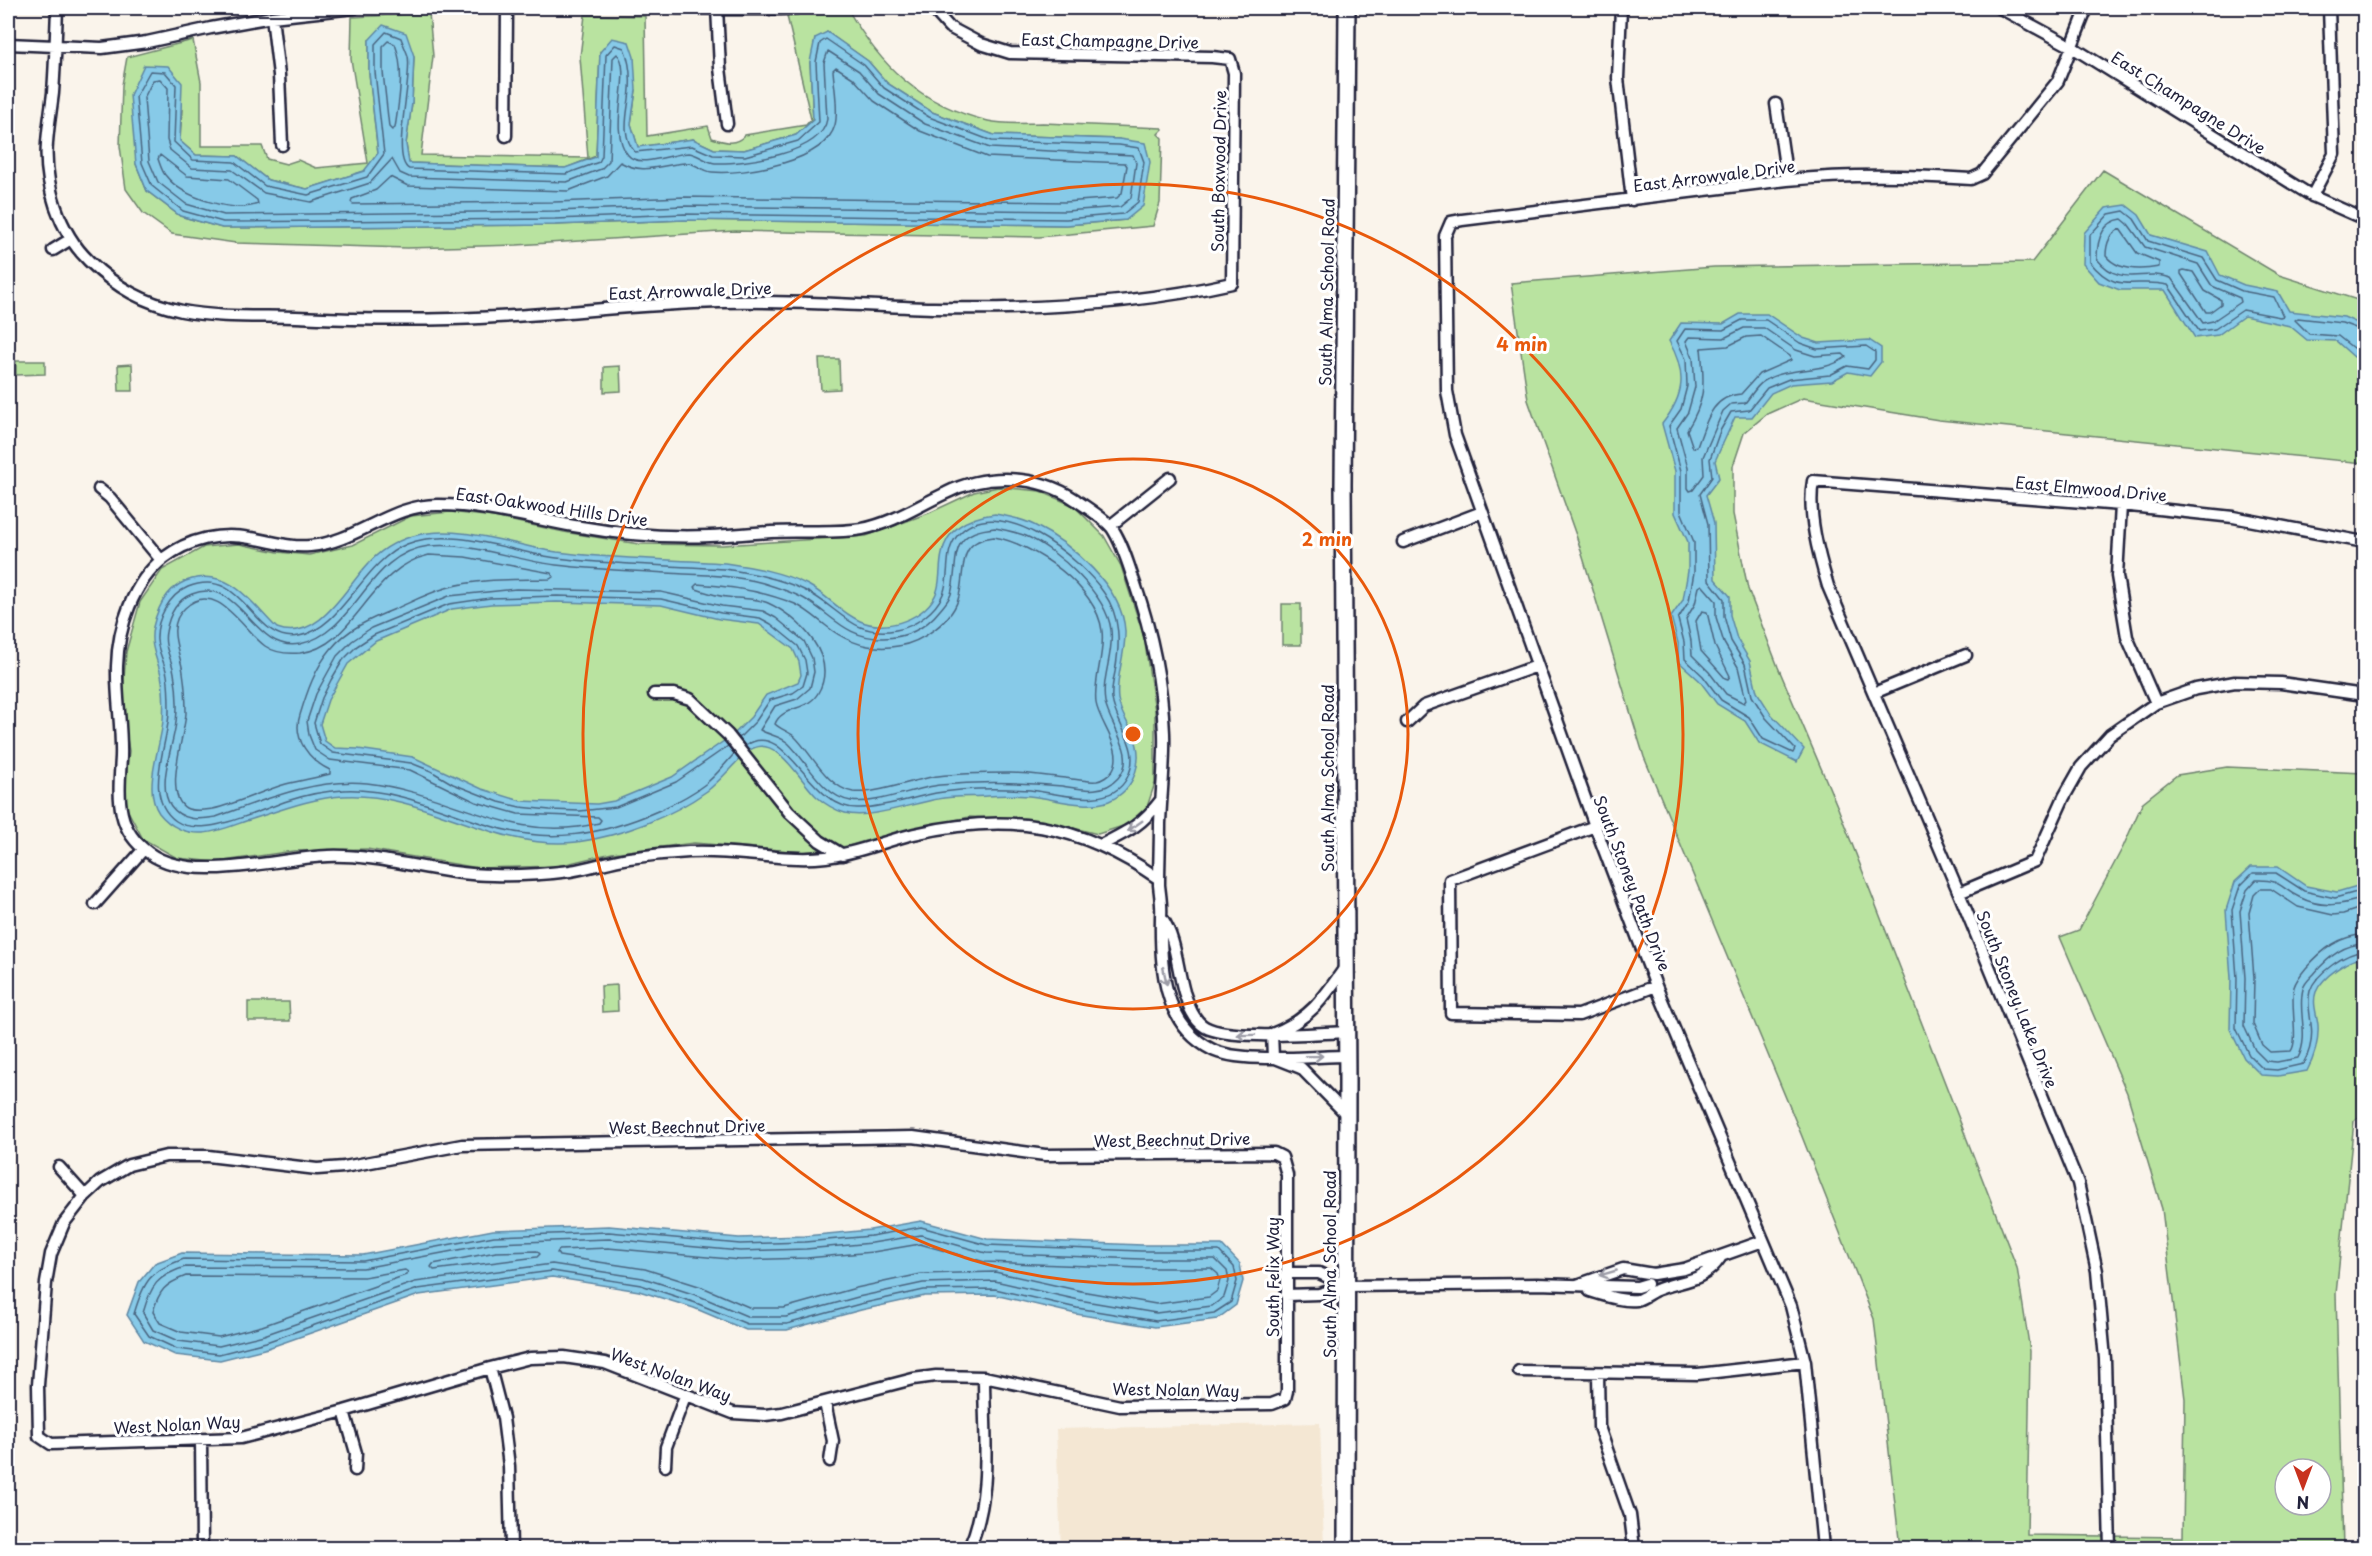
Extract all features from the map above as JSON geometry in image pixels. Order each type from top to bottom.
[{"type":"main road","name":"South Alma School Road","points":[[1346,1548],[1347,1032],[1343,474],[1347,8]]},
{"type":"street","name":"East Arrowvale Drive","points":[[57,8],[47,165],[54,201],[71,239],[87,260],[117,285],[149,303],[186,312],[324,318],[495,317],[718,302],[1006,308],[1108,303],[1187,293],[1232,284]]},
{"type":"street","points":[[8,44],[102,48],[147,42],[211,27],[272,17],[354,8]]},
{"type":"street","points":[[506,136],[507,8]]},
{"type":"street","points":[[676,8],[797,8]]},
{"type":"street","points":[[717,8],[720,68],[727,124]]},
{"type":"street","name":"East Champagne Drive","points":[[932,8],[949,27],[981,44],[1010,53],[1230,59]]},
{"type":"street","points":[[1621,8],[1618,78],[1632,200]]},
{"type":"street","name":"East Champagne Drive","points":[[2000,8],[2072,47],[2312,196],[2364,219]]},
{"type":"street","points":[[2072,47],[2087,8]]},
{"type":"street","points":[[2312,196],[2334,154],[2328,8]]},
{"type":"street","points":[[272,17],[279,75],[282,145]]},
{"type":"street","name":"East Arrowvale Drive","points":[[1451,222],[1787,180],[1894,174],[1971,179],[1982,174],[2058,81],[2072,47]]},
{"type":"street","name":"South Boxwood Drive","points":[[1230,59],[1234,73],[1232,284]]},
{"type":"street","points":[[1776,104],[1787,180]]},
{"type":"street","name":"South Stoney Path Drive","points":[[1451,222],[1445,236],[1447,391],[1455,435],[1594,826],[1656,986],[1791,1306],[1805,1362],[1822,1548]]},
{"type":"street","points":[[53,250],[71,239]]},
{"type":"street","points":[[1110,526],[1170,478]]},
{"type":"street","name":"East Oakwood Hills Drive","points":[[1159,879],[1103,844],[1070,833],[1015,823],[957,825],[903,837],[843,855],[807,859],[748,852],[698,851],[626,858],[570,871],[492,875],[439,870],[355,856],[290,859],[220,868],[190,868],[167,863],[143,850],[125,825],[119,808],[121,752],[116,662],[133,596],[161,560],[187,544],[226,535],[249,537],[277,545],[307,547],[339,541],[413,506],[434,504],[499,509],[570,525],[630,535],[697,537],[861,529],[890,521],[925,506],[949,491],[977,482],[1000,479],[1023,480],[1059,490],[1068,494],[1110,526],[1128,563],[1149,622],[1161,688],[1165,756],[1161,800],[1159,879],[1162,918],[1159,934],[1164,974],[1173,1009],[1185,1030],[1206,1047],[1230,1057],[1347,1056]]},
{"type":"street","name":"East Elmwood Drive","points":[[1813,481],[2234,516],[2364,542]]},
{"type":"street","name":"South Stoney Lake Drive","points":[[1813,481],[1810,496],[1821,561],[1828,586],[1959,893],[2078,1183],[2097,1271],[2105,1359],[2110,1548]]},
{"type":"street","points":[[99,489],[110,498],[161,560]]},
{"type":"street","points":[[2121,505],[2117,576],[2127,637],[2156,703]]},
{"type":"street","points":[[1402,542],[1482,512]]},
{"type":"street","points":[[1874,693],[1966,655]]},
{"type":"street","points":[[1407,722],[1424,706],[1537,666]]},
{"type":"street","points":[[1959,893],[2036,861],[2064,797],[2081,767],[2110,735],[2156,703],[2196,689],[2235,682],[2281,683],[2364,695]]},
{"type":"street","points":[[654,694],[674,694],[690,699],[728,735],[789,812],[820,841],[843,855]]},
{"type":"street","points":[[1103,844],[1134,829],[1149,816],[1161,800]]},
{"type":"street","points":[[1594,826],[1450,880],[1451,1013],[1579,1015],[1656,986]]},
{"type":"street","points":[[95,904],[143,850]]},
{"type":"street","name":"East Oakwood Hills Drive","points":[[1162,918],[1171,932],[1176,965],[1190,1010],[1203,1026],[1220,1033]]},
{"type":"street","points":[[1272,1034],[1304,1018],[1324,998],[1346,966]]},
{"type":"street","points":[[1215,1051],[1220,1033],[1347,1032]]},
{"type":"street","points":[[1272,1034],[1272,1057]]},
{"type":"street","name":"East Oakwood Hills Drive","points":[[1272,1057],[1300,1068],[1347,1115]]},
{"type":"street","name":"West Beechnut Drive","points":[[51,1444],[39,1436],[38,1385],[46,1283],[51,1254],[64,1223],[85,1196],[100,1182],[129,1165],[166,1156],[208,1156],[317,1169],[344,1167],[462,1145],[913,1137],[1045,1155],[1274,1153],[1282,1157]]},
{"type":"street","name":"South Felix Way","points":[[1282,1157],[1287,1175],[1287,1390],[1285,1399]]},
{"type":"street","points":[[59,1167],[85,1196]]},
{"type":"street","points":[[1286,1295],[1319,1294],[1347,1286],[1637,1287],[1764,1241]]},
{"type":"street","points":[[1575,1286],[1592,1278],[1623,1269],[1649,1283],[1666,1287],[1710,1272],[1720,1258]]},
{"type":"street","points":[[1286,1273],[1318,1273],[1347,1286]]},
{"type":"street","name":"West Nolan Way","points":[[51,1444],[241,1438],[530,1358],[564,1357],[605,1364],[733,1413],[765,1415],[782,1413],[936,1376],[984,1377],[1120,1406],[1272,1404],[1285,1399]]},
{"type":"street","points":[[1519,1371],[1698,1374],[1805,1362]]},
{"type":"street","points":[[490,1368],[503,1418],[509,1466],[512,1548]]},
{"type":"street","points":[[1598,1374],[1599,1427],[1630,1515],[1634,1548]]},
{"type":"street","points":[[969,1548],[984,1501],[984,1377]]},
{"type":"street","points":[[665,1466],[666,1447],[685,1396]]},
{"type":"street","points":[[825,1403],[832,1441],[830,1461]]},
{"type":"street","points":[[344,1411],[356,1453],[355,1470]]},
{"type":"street","points":[[201,1439],[202,1548]]},
{"type":"shaded area","points":[[1320,1423],[1324,1548],[1061,1548],[1056,1429]]},
{"type":"green space","points":[[847,8],[874,48],[904,80],[922,93],[964,114],[988,121],[1008,123],[1162,128],[1158,134],[1162,138],[1160,203],[1153,226],[1039,237],[735,231],[517,245],[407,248],[236,243],[172,234],[143,213],[126,189],[120,146],[122,85],[127,57],[193,40],[201,82],[201,146],[262,146],[267,159],[286,164],[298,160],[316,168],[368,163],[351,59],[352,17],[429,13],[433,56],[421,155],[588,158],[580,57],[585,15],[645,16],[647,136],[708,126],[712,138],[729,142],[737,141],[745,135],[806,125],[811,119],[787,16]],"holes":[[[827,32],[868,61],[887,83],[932,112],[994,135],[1119,139],[1126,220],[1066,225],[684,220],[555,225],[222,228],[180,216],[147,191],[136,164],[182,110],[180,141],[196,155],[237,156],[268,180],[307,189],[365,171],[378,153],[369,73],[369,40],[414,56],[412,103],[406,144],[409,163],[566,168],[596,156],[600,52],[636,90],[631,124],[638,147],[693,139],[714,149],[744,150],[796,135],[813,120],[810,62]]]},
{"type":"green space","points":[[2103,170],[2279,275],[2364,302],[2364,463],[1939,420],[1803,398],[1767,414],[1744,433],[1733,466],[1733,514],[1748,589],[1778,667],[1838,808],[2017,1268],[2030,1351],[2027,1535],[2183,1537],[2185,1399],[2162,1209],[2127,1093],[2060,937],[2079,930],[2123,847],[2143,802],[2177,775],[2227,767],[2364,773],[2364,1113],[2354,1121],[2336,1294],[2343,1548],[1900,1548],[1874,1319],[1801,1134],[1644,757],[1578,541],[1528,400],[1511,283],[1714,267],[2032,262]]},
{"type":"green space","points":[[819,359],[839,359],[840,389],[821,390]]},
{"type":"green space","points":[[16,361],[45,361],[45,374],[16,375]]},
{"type":"green space","points":[[132,364],[133,391],[119,391],[118,365]]},
{"type":"green space","points":[[620,366],[621,391],[604,392],[604,367]]},
{"type":"green space","points":[[998,487],[1040,491],[1074,506],[1104,536],[1121,566],[1144,637],[1155,711],[1155,783],[1147,807],[1126,825],[1098,834],[1040,820],[969,817],[882,836],[848,846],[804,852],[694,843],[612,853],[558,866],[478,868],[367,849],[293,851],[217,862],[177,858],[143,839],[127,809],[125,785],[129,751],[122,705],[126,652],[140,602],[162,570],[204,547],[239,544],[278,552],[309,555],[353,545],[411,516],[450,512],[494,517],[564,532],[639,544],[722,545],[866,536],[929,513],[974,492]]},
{"type":"green space","points":[[1282,604],[1301,604],[1301,645],[1282,645]]},
{"type":"green space","points":[[617,985],[618,1011],[602,1012],[601,986]]},
{"type":"green space","points":[[248,1002],[289,1002],[290,1021],[248,1021]]},
{"type":"water","points":[[383,25],[406,33],[414,56],[412,103],[406,144],[409,163],[565,168],[596,157],[600,52],[612,38],[629,42],[634,57],[636,90],[631,124],[638,147],[693,139],[714,149],[744,150],[796,135],[813,120],[810,62],[815,38],[827,32],[868,61],[887,83],[932,112],[994,135],[1119,139],[1145,143],[1150,162],[1143,206],[1126,220],[1066,225],[684,220],[555,225],[222,228],[180,216],[147,191],[136,164],[130,95],[144,65],[168,66],[182,83],[180,141],[196,155],[237,156],[268,180],[307,189],[364,171],[378,153],[369,73],[369,40]]},
{"type":"water","points":[[2126,205],[2139,215],[2151,235],[2208,252],[2220,275],[2244,285],[2278,292],[2289,311],[2344,317],[2364,326],[2364,348],[2354,357],[2336,341],[2307,340],[2290,326],[2244,316],[2218,335],[2195,338],[2165,290],[2120,290],[2099,282],[2083,264],[2084,233],[2106,208]]},
{"type":"water","points":[[1740,314],[1767,314],[1803,338],[1819,343],[1869,340],[1881,348],[1881,362],[1870,376],[1848,372],[1832,381],[1791,384],[1771,393],[1752,417],[1735,417],[1715,461],[1719,478],[1706,495],[1714,523],[1715,579],[1730,596],[1730,615],[1737,639],[1750,661],[1757,692],[1771,714],[1804,749],[1797,762],[1759,743],[1745,721],[1717,704],[1699,680],[1678,661],[1678,643],[1671,617],[1683,600],[1688,571],[1688,542],[1675,513],[1675,471],[1662,424],[1675,403],[1681,384],[1679,363],[1669,341],[1681,323],[1723,324]]},
{"type":"water","points":[[995,514],[1029,523],[1064,543],[1079,555],[1105,583],[1122,615],[1125,631],[1124,648],[1117,691],[1119,704],[1134,736],[1138,755],[1135,774],[1131,782],[1125,790],[1109,801],[1090,804],[1024,796],[956,797],[878,813],[855,815],[841,812],[823,802],[778,753],[760,746],[744,755],[707,791],[678,809],[628,830],[577,842],[546,843],[517,838],[488,831],[402,802],[373,797],[343,796],[318,799],[220,830],[203,833],[190,832],[173,826],[163,818],[154,803],[152,780],[162,731],[164,704],[161,675],[152,634],[155,619],[165,597],[176,586],[192,579],[206,577],[230,584],[250,599],[277,628],[292,631],[305,628],[318,621],[340,599],[367,565],[388,547],[413,536],[448,532],[485,536],[557,552],[620,558],[725,563],[757,568],[798,580],[815,589],[853,618],[870,624],[882,625],[905,621],[925,609],[937,591],[942,554],[954,530],[969,521]],"holes":[[[557,602],[661,605],[719,619],[759,624],[793,649],[799,662],[801,675],[798,682],[766,695],[751,717],[734,734],[672,777],[614,801],[597,804],[521,801],[482,789],[413,757],[335,748],[325,741],[320,724],[328,700],[348,664],[376,641],[452,609],[491,604]]]},
{"type":"water","points":[[2251,867],[2278,867],[2306,886],[2337,892],[2364,884],[2364,958],[2351,961],[2337,969],[2319,986],[2315,996],[2318,1037],[2307,1071],[2278,1076],[2261,1075],[2244,1058],[2230,1029],[2231,978],[2226,910],[2235,882]]},
{"type":"water","points":[[921,1221],[987,1239],[1142,1245],[1222,1245],[1240,1264],[1243,1281],[1236,1305],[1217,1319],[1155,1327],[1076,1314],[995,1295],[925,1296],[787,1330],[746,1330],[694,1308],[639,1291],[552,1277],[419,1295],[268,1348],[220,1360],[175,1355],[144,1341],[127,1315],[139,1282],[155,1263],[182,1253],[363,1255],[493,1230],[609,1226],[739,1238],[805,1236],[870,1230]]}]
